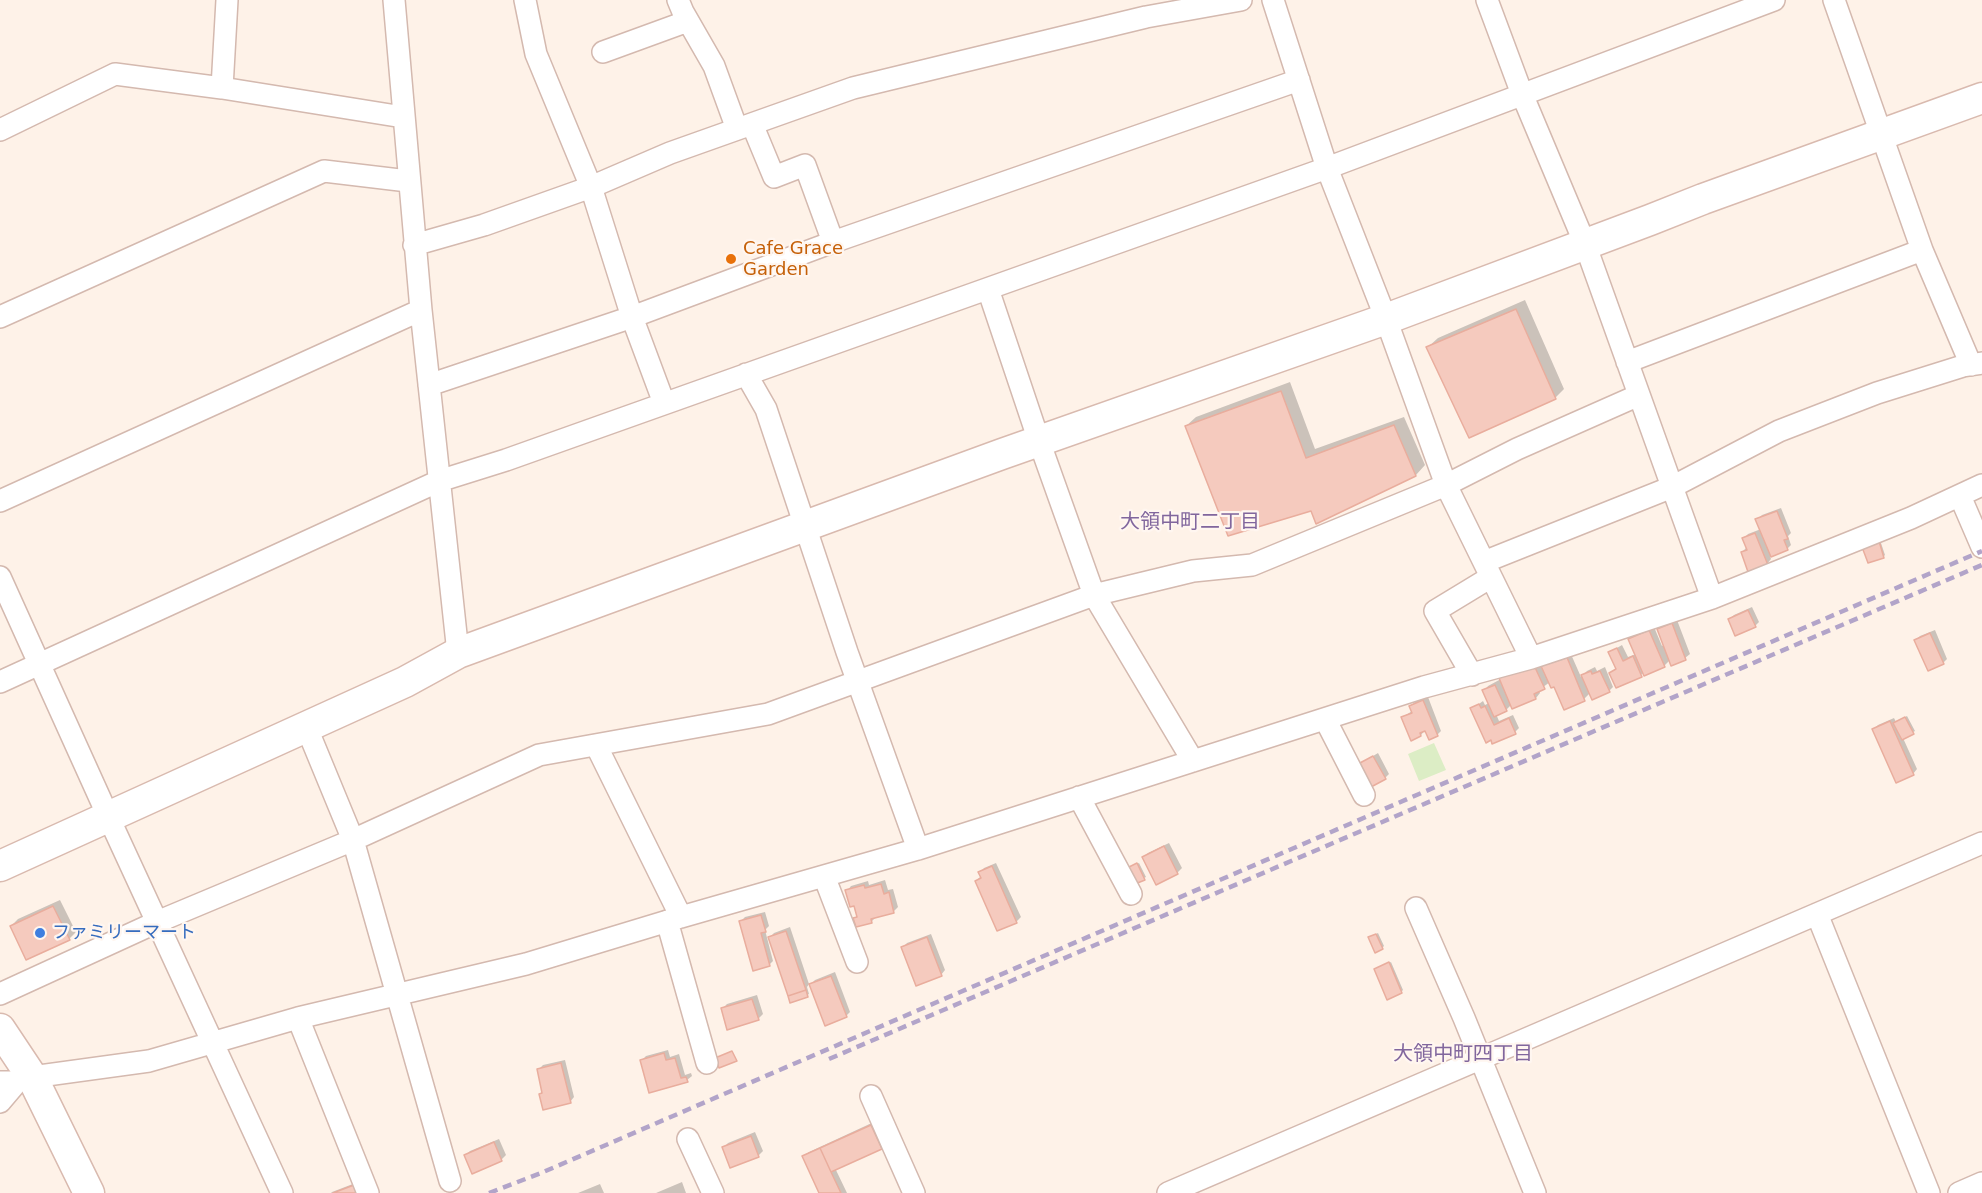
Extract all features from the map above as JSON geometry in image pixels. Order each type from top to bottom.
[{"type":"street","points":[[222,87],[227,0]]},
{"type":"street","points":[[394,0],[414,245],[458,653]]},
{"type":"street","points":[[525,0],[536,54],[591,187],[632,317],[664,404]]},
{"type":"street","points":[[678,0],[744,127],[774,177],[805,165],[833,242]]},
{"type":"street","points":[[414,245],[484,225],[591,187],[670,153],[853,88],[1146,17],[1241,0]]},
{"type":"street","points":[[1273,0],[1327,168],[1386,319],[1446,486],[1532,658]]},
{"type":"street","points":[[1487,0],[1522,94],[1585,244],[1712,598]]},
{"type":"street","points":[[0,682],[440,481],[506,460],[1327,168],[1774,0]]},
{"type":"street","points":[[1472,675],[1436,611],[1487,569],[1672,487],[1779,431],[1877,393],[1976,364],[1922,250],[1834,0]]},
{"type":"street","points":[[603,52],[688,21]]},
{"type":"street","points":[[0,130],[115,74],[222,87],[403,117]]},
{"type":"street","points":[[429,385],[632,317],[833,242],[1299,81]]},
{"type":"street","points":[[0,866],[405,682],[458,653],[1039,441],[1386,319],[1703,199],[1982,98]]},
{"type":"street","points":[[0,317],[324,171],[408,181]]},
{"type":"street","points":[[1627,362],[1922,250]]},
{"type":"street","points":[[988,289],[1094,596],[1192,761]]},
{"type":"street","points":[[0,501],[421,310]]},
{"type":"street","points":[[746,374],[766,409],[858,681],[918,849]]},
{"type":"street","points":[[0,994],[157,922],[353,840],[539,755],[768,714],[1094,596],[1193,571],[1252,565],[1446,486],[1517,449],[1639,395]]},
{"type":"street","points":[[0,1102],[16,1080],[149,1061],[298,1018],[526,964],[918,849],[1424,687],[1532,658],[1712,598],[1982,485]]},
{"type":"street","points":[[1960,496],[1982,547]]},
{"type":"street","points":[[0,577],[282,1193]]},
{"type":"street","points":[[1325,719],[1364,795]]},
{"type":"street","points":[[306,726],[353,840],[450,1181]]},
{"type":"street","points":[[596,745],[674,919],[707,1063]]},
{"type":"street","points":[[1079,797],[1131,894]]},
{"type":"street","points":[[1168,1193],[1982,843]]},
{"type":"street","points":[[824,876],[857,962]]},
{"type":"street","points":[[1416,908],[1535,1193]]},
{"type":"street","points":[[1817,914],[1929,1193]]},
{"type":"street","points":[[298,1018],[368,1193]]},
{"type":"street","points":[[0,1029],[16,1080],[89,1193]]},
{"type":"street","points":[[871,1096],[914,1193]]},
{"type":"street","points":[[688,1139],[713,1193]]},
{"type":"street","points":[[1959,1193],[1982,1183]]},
{"type":"green space","points":[[1434,743],[1446,770],[1419,781],[1408,754]]},
{"type":"building","points":[[1516,309],[1556,399],[1469,438],[1426,347]]},
{"type":"building","points":[[1281,391],[1306,458],[1394,425],[1416,476],[1316,524],[1311,511],[1228,536],[1185,426]]},
{"type":"building","points":[[1777,511],[1788,539],[1784,540],[1788,550],[1771,557],[1755,519]]},
{"type":"building","points":[[1755,533],[1768,565],[1748,572],[1741,552],[1747,550],[1742,538]]},
{"type":"building","points":[[1879,541],[1884,558],[1868,563],[1862,547]]},
{"type":"building","points":[[1748,610],[1756,627],[1735,636],[1728,619]]},
{"type":"building","points":[[1672,623],[1686,660],[1671,666],[1657,629]]},
{"type":"building","points":[[1649,630],[1665,667],[1644,676],[1628,639]]},
{"type":"building","points":[[1930,633],[1944,664],[1928,671],[1914,640]]},
{"type":"building","points":[[1617,648],[1623,661],[1633,656],[1642,677],[1616,688],[1609,673],[1616,669],[1608,652]]},
{"type":"building","points":[[1566,655],[1585,701],[1564,710],[1541,666]]},
{"type":"building","points":[[1533,663],[1545,689],[1534,694],[1536,699],[1512,709],[1499,678]]},
{"type":"building","points":[[1591,671],[1592,674],[1600,671],[1610,692],[1592,700],[1581,675]]},
{"type":"building","points":[[1495,685],[1507,711],[1494,717],[1482,690]]},
{"type":"building","points":[[1423,700],[1438,736],[1429,740],[1425,731],[1411,741],[1401,717],[1412,713],[1409,706]]},
{"type":"building","points":[[1479,704],[1481,708],[1485,706],[1494,725],[1509,718],[1516,734],[1492,744],[1491,740],[1486,743],[1470,708]]},
{"type":"building","points":[[1905,717],[1914,734],[1902,740],[1893,723]]},
{"type":"building","points":[[1890,721],[1914,775],[1896,783],[1872,729]]},
{"type":"building","points":[[1373,756],[1386,779],[1371,787],[1358,764]]},
{"type":"building","points":[[1164,846],[1178,874],[1156,885],[1142,857]]},
{"type":"building","points":[[1137,863],[1145,880],[1135,884],[1127,868]]},
{"type":"building","points":[[992,866],[1017,923],[997,931],[975,881],[981,878],[978,872]]},
{"type":"building","points":[[881,884],[884,894],[889,892],[894,913],[871,919],[872,923],[856,927],[853,918],[857,917],[854,906],[850,907],[845,890],[864,885],[865,888]]},
{"type":"building","name":"ファミリーマート","points":[[53,906],[70,940],[26,960],[10,926]]},
{"type":"building","points":[[761,915],[766,932],[761,933],[770,966],[753,971],[739,921]]},
{"type":"building","points":[[786,931],[806,990],[788,996],[768,937]]},
{"type":"building","points":[[1376,934],[1383,949],[1375,953],[1368,937]]},
{"type":"building","points":[[927,937],[942,976],[916,986],[901,947]]},
{"type":"building","points":[[1389,962],[1402,993],[1387,1000],[1374,969]]},
{"type":"building","points":[[831,976],[847,1017],[825,1026],[809,984]]},
{"type":"building","points":[[806,990],[808,997],[790,1003],[788,996]]},
{"type":"building","points":[[752,999],[759,1020],[727,1030],[721,1008]]},
{"type":"building","points":[[732,1051],[737,1061],[719,1068],[715,1058]]},
{"type":"building","points":[[664,1053],[666,1060],[675,1058],[681,1078],[686,1077],[688,1082],[649,1093],[640,1060]]},
{"type":"building","points":[[561,1063],[571,1103],[543,1110],[537,1069]]},
{"type":"building","points":[[871,1125],[882,1149],[831,1172],[820,1148]]},
{"type":"building","points":[[751,1136],[759,1157],[730,1168],[722,1147]]},
{"type":"building","points":[[494,1142],[502,1161],[472,1174],[464,1155]]},
{"type":"building","points":[[820,1148],[841,1193],[819,1193],[802,1156]]},
{"type":"building","points":[[354,1185],[357,1193],[333,1193]]},
{"type":"railway","points":[[489,1193],[541,1173],[1982,551]]},
{"type":"railway","points":[[829,1059],[1982,565]]},
{"type":"place","name":"Cafe Grace Garden","points":[[731,259]]},
{"type":"place","name":"ファミリーマート","points":[[40,933]]},
{"type":"district","name":"大領中町二丁目","points":[[1190,523]]},
{"type":"district","name":"大領中町四丁目","points":[[1463,1055]]}]
